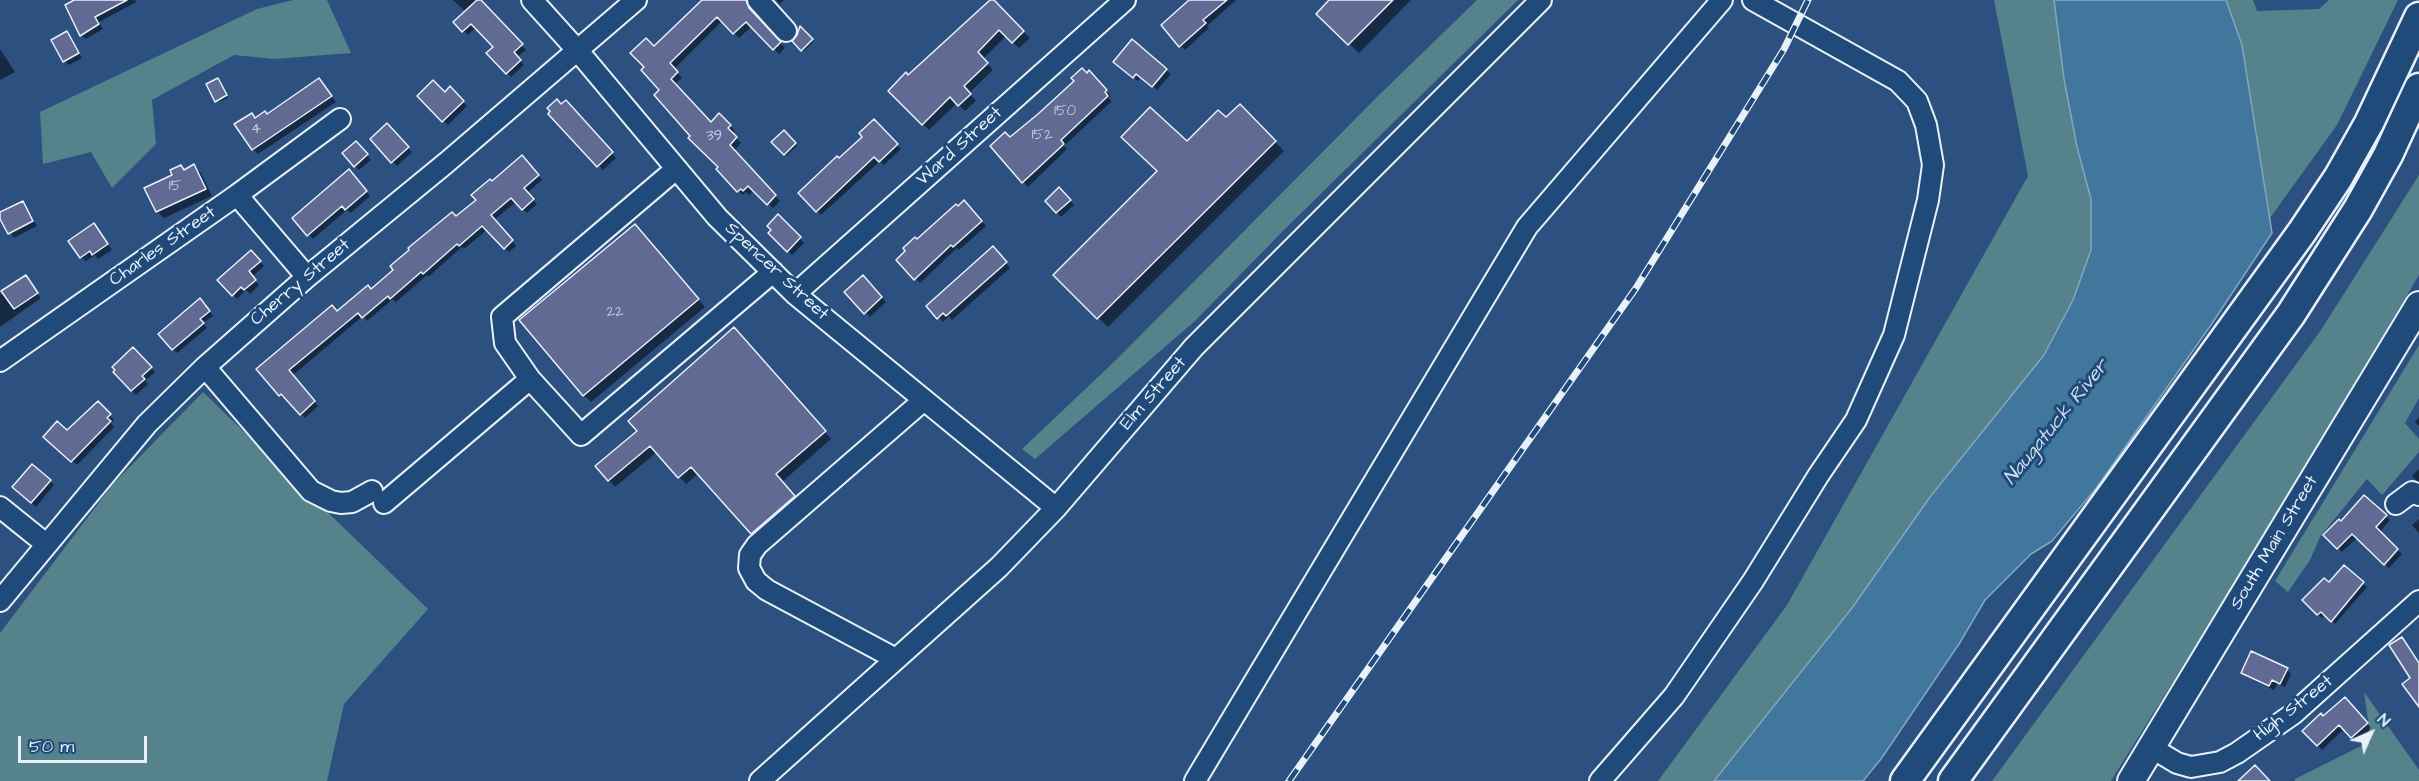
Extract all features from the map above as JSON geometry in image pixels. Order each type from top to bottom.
[{"type":"highway","points":[[1905,781],[2302,232],[2338,178],[2369,123],[2419,17]]},
{"type":"highway","points":[[1953,781],[2297,306],[2358,209],[2388,154],[2419,88]]},
{"type":"main road","name":"South Main Street","points":[[2131,781],[2419,305]]},
{"type":"street","name":"Spencer Street","points":[[532,0],[578,51],[717,217],[795,294],[1056,508]]},
{"type":"street","name":"Cherry Street","points":[[0,601],[147,423],[205,366],[307,277],[446,163],[636,0]]},
{"type":"street","points":[[758,0],[786,31]]},
{"type":"street","name":"Ward Street","points":[[795,294],[1125,0]]},
{"type":"street","name":"Elm Street","points":[[760,781],[999,567],[1056,508],[1194,347],[1541,0]]},
{"type":"street","points":[[1195,781],[1527,227],[1722,0]]},
{"type":"street","points":[[1600,781],[1674,696],[1752,581],[1856,420],[1894,335],[1928,200],[1933,165],[1926,125],[1917,101],[1898,81],[1753,0]]},
{"type":"street","name":"Charles Street","points":[[0,361],[237,195],[340,118]]},
{"type":"street","points":[[676,169],[502,317],[505,343],[530,379],[581,435],[773,272]]},
{"type":"street","points":[[237,195],[307,277]]},
{"type":"street","points":[[205,366],[310,491],[341,503],[378,497],[530,379]]},
{"type":"street","points":[[896,660],[767,590],[756,581],[749,568],[750,555],[757,545],[924,400]]},
{"type":"street","points":[[2396,504],[2412,492],[2419,495]]},
{"type":"street","points":[[0,507],[46,544]]},
{"type":"street","name":"High Street","points":[[2151,748],[2177,763],[2191,767],[2220,762],[2238,753],[2293,714],[2419,601]]},
{"type":"green space","points":[[293,0],[327,0],[351,53],[274,59],[234,55],[152,100],[156,144],[112,188],[91,152],[43,164],[40,112],[257,9]]},
{"type":"green space","points":[[1477,0],[1518,0],[1283,231],[1195,321],[1035,459],[1022,449],[1118,358],[1378,96]]},
{"type":"green space","points":[[1994,0],[2054,0],[2064,79],[2077,147],[2091,199],[2091,250],[2073,300],[2044,355],[1930,497],[1852,608],[1714,781],[1658,781],[1787,605],[2028,176]]},
{"type":"green space","points":[[2226,0],[2253,0],[2257,11],[2319,9],[2329,0],[2398,0],[2337,125],[2270,218],[2242,45]]},
{"type":"green space","points":[[2419,175],[2419,275],[2244,568],[2111,781],[1992,781],[2321,330]]},
{"type":"green space","points":[[2419,345],[2419,398],[2405,423],[2419,439],[2419,452],[2382,495],[2367,479],[2320,537],[2310,560],[2288,592],[2275,581]]},
{"type":"green space","points":[[203,392],[428,609],[344,704],[327,781],[0,781],[0,633],[113,484]]},
{"type":"green space","points":[[2364,692],[2419,770],[2419,781],[2295,781],[2371,741]]},
{"type":"water","name":"Naugatuck River","points":[[2054,0],[2226,0],[2242,45],[2272,233],[2211,325],[2097,487],[2052,541],[2031,554],[1985,600],[1959,644],[1881,759],[1863,781],[1714,781],[1852,608],[1930,497],[2044,355],[2073,300],[2091,250],[2091,199],[2077,147],[2064,79]]},
{"type":"building","points":[[74,0],[127,0],[95,17],[99,24],[80,36],[65,5]]},
{"type":"building","points":[[477,0],[481,0],[523,44],[514,52],[521,60],[506,74],[486,53],[493,47],[471,24],[462,32],[453,22]]},
{"type":"building","points":[[702,0],[746,0],[749,8],[781,42],[773,50],[746,22],[733,34],[717,17],[670,63],[678,72],[671,79],[711,122],[719,113],[731,125],[728,128],[737,137],[730,145],[776,195],[767,205],[748,186],[743,191],[741,189],[737,192],[716,169],[718,167],[688,138],[690,136],[654,95],[659,90],[641,70],[644,67],[630,53],[646,38],[654,46]]},
{"type":"building","points":[[990,0],[994,0],[1024,31],[1012,43],[999,30],[978,52],[988,63],[964,86],[971,94],[958,106],[950,97],[922,125],[888,91],[906,72],[908,75]]},
{"type":"building","points":[[1189,0],[1227,0],[1203,20],[1206,23],[1179,47],[1161,25]]},
{"type":"building","points":[[1329,0],[1393,0],[1348,45],[1316,14]]},
{"type":"building","points":[[800,26],[813,39],[801,51],[792,41]]},
{"type":"building","points":[[67,31],[79,53],[63,62],[51,40]]},
{"type":"building","points":[[1132,39],[1167,69],[1152,87],[1136,74],[1133,78],[1113,62]]},
{"type":"building","points":[[1082,68],[1087,73],[1089,70],[1107,90],[1105,92],[1108,96],[1061,140],[1064,144],[1022,183],[990,146],[1005,132],[1010,137],[1038,114],[1074,81],[1071,78]]},
{"type":"building","points":[[218,78],[227,95],[215,102],[206,84]]},
{"type":"building","points":[[319,78],[332,96],[252,150],[234,124],[252,113],[255,118],[265,111],[267,114]]},
{"type":"building","points":[[433,80],[445,92],[450,86],[464,101],[442,122],[417,96]]},
{"type":"building","points":[[557,99],[561,104],[566,100],[613,152],[597,167],[548,114],[550,111],[547,108]]},
{"type":"building","points":[[1240,104],[1276,141],[1097,319],[1053,275],[1157,171],[1121,137],[1150,107],[1187,141],[1218,110],[1226,117]]},
{"type":"building","points":[[874,119],[898,144],[879,162],[874,157],[816,212],[798,193],[837,156],[839,158],[862,137],[859,133]]},
{"type":"building","points":[[387,123],[409,147],[391,163],[370,139]]},
{"type":"building","points":[[784,130],[796,143],[784,155],[771,142]]},
{"type":"building","points":[[356,141],[368,154],[354,167],[342,153]]},
{"type":"building","points":[[522,155],[539,175],[524,188],[534,199],[522,210],[511,198],[491,215],[513,240],[504,249],[482,226],[459,246],[457,244],[423,274],[421,272],[390,299],[388,296],[362,318],[358,313],[289,370],[315,401],[300,415],[281,394],[279,396],[256,369],[332,305],[337,311],[368,285],[371,289],[393,270],[390,266],[409,250],[408,248],[452,212],[456,216],[476,200],[471,195],[490,179],[492,181]]},
{"type":"building","points":[[194,164],[206,189],[156,212],[144,188],[172,175],[170,170],[181,165],[184,170]]},
{"type":"building","points":[[349,169],[367,191],[345,210],[342,206],[307,236],[292,218]]},
{"type":"building","points":[[1059,187],[1071,200],[1056,213],[1045,201]]},
{"type":"building","points":[[964,200],[982,221],[953,247],[951,245],[914,280],[896,260],[905,251],[903,248],[915,237],[917,239],[956,204],[958,206]]},
{"type":"building","points":[[23,201],[33,221],[8,234],[0,219],[0,212]]},
{"type":"building","points":[[778,214],[801,237],[787,252],[768,233],[771,230],[767,226]]},
{"type":"building","points":[[94,223],[108,244],[92,255],[90,251],[80,258],[68,241]]},
{"type":"building","points":[[635,224],[699,299],[583,396],[519,320]]},
{"type":"building","points":[[993,246],[1007,262],[946,316],[943,313],[937,319],[926,306]]},
{"type":"building","points":[[251,250],[261,261],[249,271],[256,280],[244,290],[241,287],[232,296],[217,280]]},
{"type":"building","points":[[26,275],[38,293],[14,309],[1,291]]},
{"type":"building","points":[[863,275],[882,297],[864,314],[844,292]]},
{"type":"building","points":[[200,298],[210,311],[200,319],[204,323],[172,350],[158,334]]},
{"type":"building","points":[[734,327],[826,431],[776,474],[795,496],[751,534],[691,467],[678,478],[650,446],[608,481],[595,466],[637,431],[628,421]]},
{"type":"building","points":[[133,347],[152,367],[142,376],[145,379],[131,391],[113,372],[115,370],[112,367]]},
{"type":"building","points":[[98,401],[111,414],[107,418],[111,421],[71,462],[43,437],[57,421],[67,430]]},
{"type":"building","points":[[32,464],[51,480],[31,503],[12,487]]},
{"type":"building","points":[[2364,495],[2387,515],[2376,527],[2398,549],[2384,565],[2352,534],[2337,549],[2323,535],[2339,519],[2341,521]]},
{"type":"building","points":[[2344,565],[2364,582],[2331,622],[2321,612],[2317,615],[2302,600],[2324,578],[2329,582]]},
{"type":"building","points":[[2402,637],[2419,663],[2419,707],[2402,684],[2410,678],[2389,645]]},
{"type":"building","points":[[2251,651],[2288,668],[2280,684],[2272,680],[2269,686],[2241,673]]},
{"type":"building","points":[[2345,697],[2368,723],[2351,738],[2339,725],[2317,746],[2302,731],[2321,713],[2323,716]]},
{"type":"building","points":[[2255,765],[2270,781],[2238,781]]},
{"type":"railway","points":[[1289,781],[1636,288],[1784,49],[1808,0]]}]
